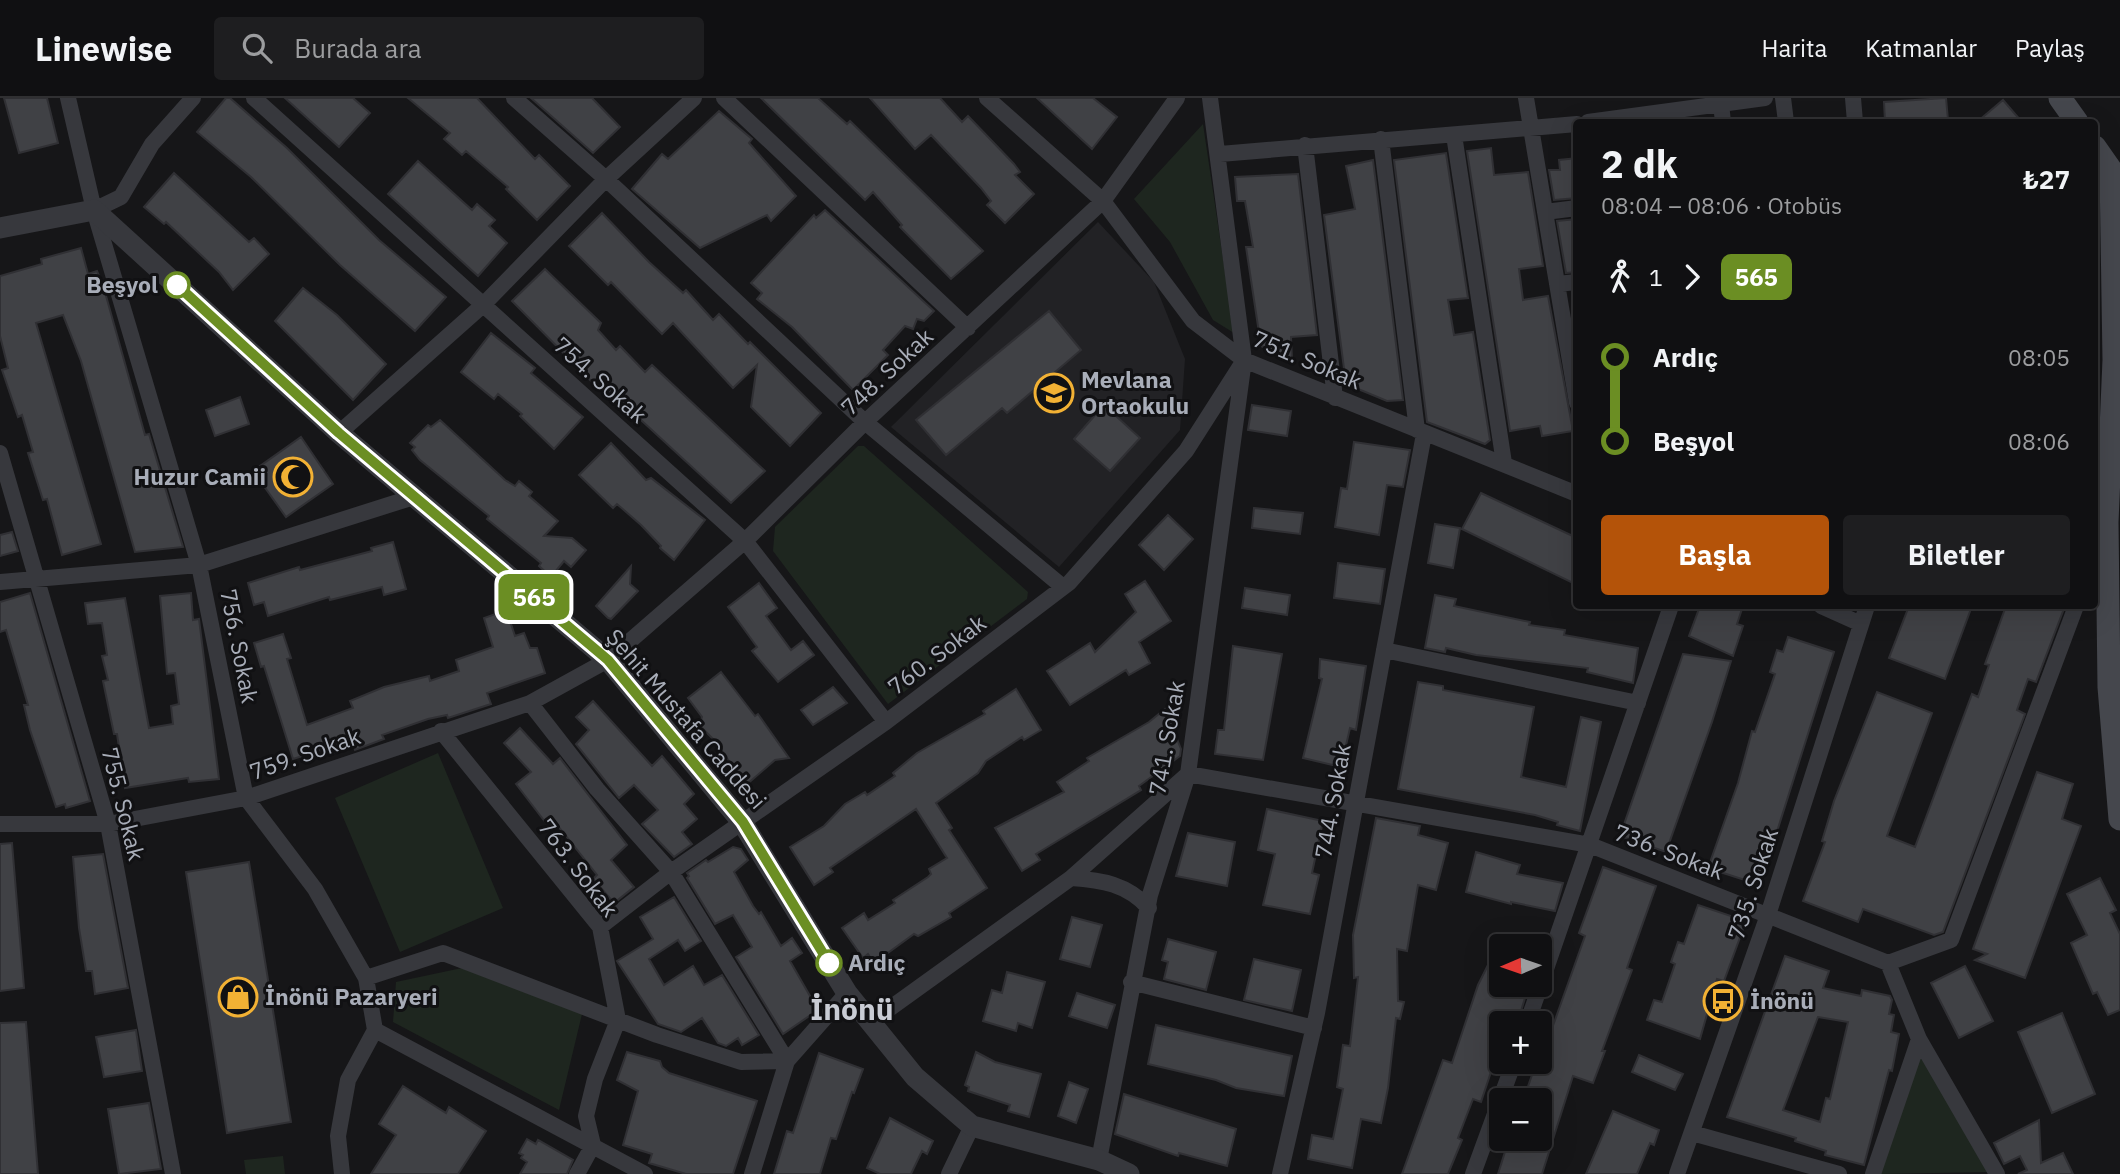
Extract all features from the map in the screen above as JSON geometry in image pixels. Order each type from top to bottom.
[{"type":"main road","points":[[2060,98],[2075,119]]},
{"type":"main road","points":[[2098,150],[2115,165],[2117,360],[2101,522],[2109,687],[2120,819]]},
{"type":"street","name":"756. Sokak","points":[[68,98],[94,210],[199,565],[246,798],[315,889],[366,978],[374,1030]]},
{"type":"street","points":[[0,228],[94,210],[121,197],[152,144],[193,98]]},
{"type":"street","name":"754. Sokak","points":[[254,98],[745,541],[886,722]]},
{"type":"street","points":[[514,98],[606,179],[865,422],[1063,587]]},
{"type":"street","points":[[339,433],[483,305],[606,179],[694,98]]},
{"type":"street","points":[[724,98],[968,328]]},
{"type":"street","name":"751. Sokak","points":[[987,98],[1103,201],[1193,321],[1244,360],[1573,492]]},
{"type":"street","name":"748. Sokak","points":[[608,660],[745,541],[865,422],[1103,201],[1177,98]]},
{"type":"street","name":"741. Sokak","points":[[1099,1160],[1131,982],[1149,908],[1188,774],[1244,360],[1220,154],[1210,98]]},
{"type":"street","points":[[1526,98],[1557,284],[1573,353]]},
{"type":"street","points":[[1599,119],[1646,106],[1721,104],[1765,98]]},
{"type":"street","points":[[1783,98],[1786,119]]},
{"type":"street","points":[[1853,98],[1855,119]]},
{"type":"street","points":[[1721,104],[1723,119]]},
{"type":"street","points":[[1220,154],[1573,125]]},
{"type":"street","points":[[1454,135],[1504,463]]},
{"type":"street","name":"744. Sokak","points":[[1280,1174],[1314,1028],[1384,650],[1421,432],[1381,139]]},
{"type":"street","points":[[1305,145],[1335,398]]},
{"type":"street","points":[[1545,212],[1573,208]]},
{"type":"street","name":"Şehit Mustafa Caddesi","points":[[94,210],[339,433],[417,496],[608,660],[743,822],[847,993],[915,1077],[972,1126],[1099,1160],[1129,1174]]},
{"type":"street","points":[[1557,284],[1573,282]]},
{"type":"street","name":"760. Sokak","points":[[600,927],[671,872],[886,722],[1063,587],[1185,451],[1244,360]]},
{"type":"street","name":"755. Sokak","points":[[0,453],[108,824],[173,1174]]},
{"type":"street","points":[[0,582],[199,565],[417,496]]},
{"type":"street","points":[[1532,1011],[1670,609]]},
{"type":"street","points":[[1828,609],[1861,624]]},
{"type":"street","name":"735. Sokak","points":[[1677,1174],[1768,915],[1866,609]]},
{"type":"street","points":[[1997,1174],[1919,1040],[1888,963],[1951,940],[2075,609]]},
{"type":"street","points":[[1384,650],[1638,703]]},
{"type":"street","name":"759. Sokak","points":[[0,824],[108,824],[246,798],[530,703],[608,660]]},
{"type":"street","points":[[530,703],[597,789],[671,872],[787,1061]]},
{"type":"street","name":"763. Sokak","points":[[441,731],[600,927],[618,1020]]},
{"type":"street","points":[[871,1022],[1071,878],[1188,774]]},
{"type":"street","name":"736. Sokak","points":[[1188,774],[1355,801],[1590,845],[1888,963]]},
{"type":"street","points":[[1071,878],[1107,880],[1139,897],[1149,908]]},
{"type":"street","points":[[366,978],[443,953],[618,1020],[741,1062],[787,1061]]},
{"type":"street","points":[[1131,982],[1314,1028]]},
{"type":"street","points":[[752,1174],[787,1061],[847,993]]},
{"type":"street","points":[[577,1174],[593,1145],[586,1116],[595,1079],[618,1020]]},
{"type":"street","points":[[342,1174],[338,1136],[348,1080],[374,1030],[645,1174]]},
{"type":"street","points":[[1873,1174],[1919,1040]]},
{"type":"street","points":[[1474,1174],[1510,1074]]},
{"type":"street","points":[[949,1174],[972,1126]]},
{"type":"street","points":[[1692,1133],[1839,1174]]},
{"type":"shaded area","points":[[1203,124],[1234,333],[1213,320],[1170,242],[1134,199]]},
{"type":"shaded area","name":"Mevlana Ortaokulu","points":[[1098,222],[1154,282],[1185,359],[1180,430],[1059,567],[891,427]]},
{"type":"shaded area","points":[[858,446],[864,446],[1028,592],[1027,599],[888,704],[773,551],[775,527]]},
{"type":"shaded area","points":[[438,753],[503,908],[400,952],[335,798]]},
{"type":"shaded area","points":[[462,968],[582,1014],[559,1110],[393,1022],[396,982]]},
{"type":"shaded area","points":[[1920,1056],[1990,1172],[1880,1174]]},
{"type":"shaded area","points":[[283,1156],[285,1174],[246,1174],[244,1160]]},
{"type":"building","points":[[4,98],[47,98],[58,143],[19,153]]},
{"type":"building","points":[[226,98],[230,98],[287,148],[379,240],[446,297],[415,331],[340,265],[251,177],[197,132]]},
{"type":"building","points":[[285,98],[353,98],[370,113],[339,147]]},
{"type":"building","points":[[408,98],[477,98],[535,159],[539,155],[570,186],[537,220],[506,189],[508,187],[466,151],[462,155],[444,139],[450,133]]},
{"type":"building","points":[[531,98],[592,98],[620,127],[593,153]]},
{"type":"building","points":[[761,98],[818,98],[847,124],[850,121],[983,251],[951,279],[900,227],[902,225],[873,192],[865,200]]},
{"type":"building","points":[[870,98],[940,98],[962,122],[968,116],[1014,164],[1020,172],[1015,175],[1034,194],[1005,223],[987,205],[991,201],[981,188],[931,135],[915,149]]},
{"type":"building","points":[[1037,98],[1093,98],[1117,117],[1092,149]]},
{"type":"building","points":[[1946,98],[1948,119],[1885,119],[1884,102]]},
{"type":"building","points":[[2003,100],[2019,119],[1981,119]]},
{"type":"building","points":[[719,111],[752,139],[749,143],[796,196],[771,221],[767,215],[700,248],[632,189],[662,154],[668,159]]},
{"type":"building","points":[[1491,148],[1494,175],[1528,172],[1543,266],[1519,269],[1523,300],[1548,296],[1573,431],[1542,436],[1540,426],[1510,431],[1467,151]]},
{"type":"building","points":[[1446,153],[1468,298],[1448,300],[1454,335],[1473,332],[1490,440],[1485,444],[1427,422],[1394,160]]},
{"type":"building","points":[[1573,158],[1573,198],[1554,200],[1549,170],[1560,170],[1559,160]]},
{"type":"building","points":[[1373,160],[1403,400],[1387,401],[1346,384],[1324,215],[1355,209],[1346,166]]},
{"type":"building","points":[[418,161],[472,210],[477,204],[495,220],[489,226],[507,243],[478,276],[388,194]]},
{"type":"building","points":[[174,173],[249,242],[254,238],[269,254],[233,290],[219,272],[166,222],[164,224],[144,207]]},
{"type":"building","points":[[1298,174],[1317,335],[1291,337],[1292,360],[1261,346],[1246,247],[1253,247],[1245,201],[1237,201],[1235,177]]},
{"type":"building","points":[[825,210],[934,311],[924,321],[917,319],[913,329],[905,326],[883,350],[888,355],[853,390],[792,327],[757,299],[762,293],[751,283],[814,215],[816,218]]},
{"type":"building","points":[[602,213],[649,262],[683,293],[686,290],[713,320],[719,314],[748,344],[750,342],[821,413],[790,446],[751,407],[757,365],[733,388],[673,323],[662,334],[611,282],[608,285],[569,246]]},
{"type":"building","points":[[1573,219],[1573,272],[1566,273],[1557,221]]},
{"type":"building","points":[[81,248],[88,274],[97,271],[103,285],[145,435],[149,434],[183,547],[135,552],[81,361],[63,315],[36,323],[101,544],[62,555],[47,499],[43,500],[28,453],[33,452],[22,415],[18,417],[2,370],[8,368],[0,336],[0,276],[42,264],[41,259]]},
{"type":"building","points":[[545,269],[601,323],[598,330],[616,350],[620,346],[645,372],[652,365],[765,471],[731,503],[604,386],[600,390],[512,301]]},
{"type":"building","points":[[303,288],[337,315],[386,364],[353,400],[275,321]]},
{"type":"building","points":[[1049,311],[1081,350],[1007,413],[1002,408],[946,455],[916,420]]},
{"type":"building","points":[[491,333],[535,368],[531,373],[583,417],[554,449],[520,416],[522,414],[498,394],[494,399],[461,372]]},
{"type":"building","points":[[240,397],[249,424],[215,436],[206,410]]},
{"type":"building","points":[[1104,405],[1140,438],[1110,471],[1074,439]]},
{"type":"building","points":[[1252,405],[1291,411],[1287,436],[1248,430]]},
{"type":"building","points":[[440,420],[505,480],[515,486],[519,481],[532,492],[529,496],[558,521],[544,536],[572,538],[586,550],[571,567],[564,561],[551,577],[539,566],[541,563],[487,519],[489,516],[420,460],[412,450],[415,447],[410,443],[428,425],[431,427]]},
{"type":"building","name":"Huzur Camii","points":[[301,437],[333,484],[286,517],[253,471]]},
{"type":"building","points":[[1354,442],[1410,450],[1403,487],[1387,485],[1379,535],[1335,527],[1341,488],[1347,489]]},
{"type":"building","points":[[611,443],[646,480],[651,478],[705,520],[674,560],[641,525],[617,504],[613,508],[579,475]]},
{"type":"building","points":[[1481,493],[1573,536],[1573,583],[1462,529]]},
{"type":"building","points":[[1254,508],[1303,513],[1300,534],[1252,528]]},
{"type":"building","points":[[1168,515],[1193,539],[1164,570],[1139,545]]},
{"type":"building","points":[[1435,524],[1460,528],[1453,568],[1428,563]]},
{"type":"building","points":[[12,532],[18,551],[0,556],[0,535]]},
{"type":"building","points":[[393,542],[406,589],[384,595],[382,587],[330,600],[329,597],[268,616],[264,602],[254,605],[248,583],[299,567],[300,570],[372,551],[371,548]]},
{"type":"building","points":[[1338,563],[1385,569],[1380,604],[1334,598]]},
{"type":"building","points":[[631,566],[630,584],[638,591],[611,619],[608,618],[596,606]]},
{"type":"building","points":[[1145,581],[1171,621],[1139,642],[1150,663],[1129,675],[1126,670],[1070,705],[1047,671],[1090,643],[1095,652],[1136,612],[1125,594]]},
{"type":"building","points":[[759,583],[777,608],[766,616],[791,650],[803,641],[814,655],[778,682],[752,651],[757,647],[728,607]]},
{"type":"building","points":[[1245,588],[1290,595],[1287,615],[1242,608]]},
{"type":"building","points":[[30,593],[90,801],[66,808],[65,804],[56,807],[30,730],[24,705],[28,705],[6,630],[0,632],[0,602]]},
{"type":"building","points":[[191,593],[193,620],[199,619],[219,779],[189,782],[188,778],[125,788],[117,734],[114,734],[103,681],[108,680],[102,656],[107,655],[102,623],[88,624],[85,603],[125,598],[149,728],[173,724],[171,706],[179,704],[175,673],[167,674],[160,596]]},
{"type":"building","points":[[1435,595],[1456,599],[1454,606],[1530,622],[1529,625],[1565,630],[1564,635],[1638,648],[1633,683],[1587,672],[1588,668],[1476,655],[1446,648],[1445,652],[1425,648]]},
{"type":"building","points":[[1699,609],[1742,609],[1737,624],[1743,626],[1733,656],[1689,636]]},
{"type":"building","points":[[1908,609],[1971,609],[1945,679],[1889,658]]},
{"type":"building","points":[[2005,609],[2064,609],[2036,682],[2028,679],[2017,710],[2025,714],[1943,932],[1934,935],[1863,909],[1858,922],[1803,901],[1825,842],[1822,841],[1834,801],[1877,692],[1932,713],[1887,836],[1915,847],[1972,694],[1978,697],[1989,665],[1985,664]]},
{"type":"building","points":[[501,612],[505,622],[510,621],[515,636],[524,633],[530,648],[537,648],[545,673],[487,693],[491,704],[448,718],[447,715],[428,719],[382,735],[384,739],[355,750],[354,746],[334,753],[331,747],[293,759],[264,666],[261,667],[254,643],[283,634],[291,658],[287,659],[307,725],[353,708],[350,701],[384,687],[429,676],[430,681],[459,671],[456,660],[493,647],[484,618]]},
{"type":"building","points":[[1788,637],[1834,652],[1760,885],[1708,868],[1738,783],[1752,731],[1755,732],[1775,674],[1770,672],[1777,650],[1783,652]]},
{"type":"building","points":[[1233,646],[1282,654],[1263,760],[1215,754],[1218,730],[1224,730]]},
{"type":"building","points":[[1683,654],[1731,661],[1666,852],[1620,836]]},
{"type":"building","points":[[1320,659],[1366,666],[1356,730],[1350,728],[1341,767],[1303,758],[1322,679],[1319,678]]},
{"type":"building","points":[[721,672],[755,716],[758,714],[789,758],[775,760],[746,785],[714,740],[699,725],[702,717],[688,698]]},
{"type":"building","points":[[1418,682],[1443,686],[1443,690],[1534,707],[1521,777],[1566,787],[1581,717],[1601,722],[1580,831],[1535,815],[1398,789]]},
{"type":"building","points":[[833,687],[847,703],[813,725],[801,710]]},
{"type":"building","points":[[1016,689],[1041,730],[1024,740],[1022,737],[986,761],[978,773],[936,803],[952,828],[949,830],[987,888],[949,913],[951,917],[918,936],[914,934],[874,963],[868,954],[863,958],[842,928],[864,913],[868,920],[895,903],[893,900],[928,877],[931,874],[929,869],[947,858],[916,809],[830,868],[833,872],[814,885],[790,847],[824,826],[845,804],[865,792],[867,795],[895,776],[893,773],[917,753],[985,714],[983,711]]},
{"type":"building","points":[[593,701],[652,766],[662,756],[694,794],[684,804],[697,819],[682,832],[692,844],[674,857],[642,824],[658,810],[634,785],[619,798],[576,744],[589,730],[576,717]]},
{"type":"building","points":[[1165,709],[1181,749],[1180,756],[1139,786],[1141,790],[1036,854],[1040,860],[1022,871],[995,828],[1064,792],[1057,782],[1089,761],[1087,758],[1149,722]]},
{"type":"building","points":[[520,728],[553,764],[560,758],[627,845],[611,860],[634,887],[614,903],[593,879],[597,875],[554,821],[549,827],[516,784],[531,772],[504,743]]},
{"type":"building","points":[[2037,772],[2073,784],[2062,819],[2081,826],[2025,978],[1975,960],[1987,954],[1973,949]]},
{"type":"building","points":[[1267,809],[1323,821],[1312,873],[1319,875],[1310,914],[1263,905],[1275,854],[1258,850]]},
{"type":"building","points":[[1376,818],[1420,826],[1418,835],[1448,843],[1436,890],[1418,885],[1407,951],[1397,949],[1398,1001],[1404,1002],[1400,1019],[1396,1018],[1381,1123],[1361,1119],[1352,1168],[1308,1159],[1312,1135],[1333,1139],[1343,1089],[1337,1087],[1343,1045],[1350,1046],[1358,977],[1354,978],[1353,935]]},
{"type":"building","points":[[1188,833],[1235,842],[1227,886],[1176,876]]},
{"type":"building","points":[[12,843],[24,988],[0,991],[0,844]]},
{"type":"building","points":[[733,847],[741,849],[748,860],[734,872],[753,906],[759,914],[761,912],[781,946],[792,938],[802,953],[790,961],[818,1010],[783,1034],[736,957],[752,947],[733,915],[715,924],[687,878],[687,873],[706,860],[708,862]]},
{"type":"building","points":[[1476,852],[1520,865],[1517,874],[1563,883],[1555,911],[1511,904],[1466,892]]},
{"type":"building","points":[[103,854],[128,988],[95,994],[92,971],[86,971],[79,928],[73,857]]},
{"type":"building","name":"İnönü Pazaryeri","points":[[249,862],[291,1122],[227,1133],[186,872]]},
{"type":"building","points":[[1603,867],[1656,886],[1627,968],[1632,970],[1593,1083],[1573,1076],[1552,1142],[1552,1088],[1527,1088],[1532,1074],[1552,1074],[1552,1028],[1585,936],[1579,933]]},
{"type":"building","points":[[2100,878],[2116,910],[2110,913],[2120,934],[2120,1010],[2108,1015],[2097,992],[2093,994],[2071,943],[2087,935],[2067,894]]},
{"type":"building","points":[[674,897],[701,941],[685,951],[678,940],[649,959],[664,985],[693,966],[704,985],[722,975],[759,1035],[742,1045],[738,1038],[726,1046],[718,1043],[702,1018],[681,1032],[658,1024],[617,961],[653,939],[640,917]]},
{"type":"building","points":[[1698,905],[1746,921],[1724,981],[1717,979],[1700,1039],[1647,1020],[1654,1000],[1662,1002],[1675,964],[1671,962],[1678,942],[1684,944]]},
{"type":"building","points":[[1072,917],[1102,925],[1090,967],[1060,959]]},
{"type":"building","points":[[1168,939],[1216,952],[1206,990],[1164,979],[1168,962],[1162,960]]},
{"type":"building","points":[[1785,956],[1829,971],[1823,988],[1861,996],[1862,990],[1890,996],[1892,1000],[1889,1014],[1894,1015],[1891,1032],[1899,1034],[1892,1071],[1889,1070],[1864,1165],[1825,1155],[1826,1151],[1795,1141],[1796,1138],[1727,1117]],"holes":[[[1818,1017],[1848,1022],[1830,1099],[1826,1098],[1820,1122],[1783,1110]]]},
{"type":"building","points":[[1254,959],[1301,970],[1292,1011],[1244,1000]]},
{"type":"building","points":[[1489,963],[1489,998],[1525,998],[1521,1011],[1489,1011],[1490,1074],[1481,1102],[1473,1099],[1458,1138],[1462,1140],[1448,1174],[1402,1174],[1443,1060],[1452,1063],[1478,985]]},
{"type":"building","points":[[1965,966],[1993,1021],[1959,1038],[1931,983]]},
{"type":"building","points":[[1007,972],[1045,982],[1032,1028],[1018,1023],[1016,1031],[983,1021],[992,990],[1002,993]]},
{"type":"building","points":[[1077,993],[1115,1005],[1107,1028],[1069,1016]]},
{"type":"building","points":[[2062,1013],[2095,1094],[2052,1113],[2018,1032]]},
{"type":"building","points":[[26,1022],[38,1174],[0,1174],[0,1023]]},
{"type":"building","points":[[1156,1025],[1292,1056],[1284,1096],[1236,1088],[1216,1080],[1148,1064]]},
{"type":"building","points":[[136,1030],[142,1071],[104,1077],[96,1037]]},
{"type":"building","points":[[627,1052],[660,1061],[669,1073],[757,1101],[733,1174],[686,1174],[649,1163],[652,1154],[623,1145],[638,1091],[617,1080]]},
{"type":"building","points":[[976,1052],[995,1062],[1041,1074],[1029,1117],[1008,1111],[1010,1105],[968,1091],[969,1087],[965,1085]]},
{"type":"building","points":[[819,1053],[863,1069],[836,1139],[831,1138],[820,1174],[774,1174],[787,1131],[793,1133]]},
{"type":"building","points":[[1639,1055],[1683,1074],[1675,1090],[1632,1072]]},
{"type":"building","points":[[1069,1082],[1088,1089],[1076,1123],[1058,1116]]},
{"type":"building","points":[[403,1086],[446,1113],[449,1107],[486,1131],[458,1174],[371,1174],[396,1135],[379,1124]]},
{"type":"building","points":[[1124,1094],[1236,1129],[1227,1166],[1179,1153],[1178,1156],[1115,1134]]},
{"type":"building","points":[[149,1103],[161,1169],[119,1174],[108,1109]]},
{"type":"building","points":[[1613,1111],[1659,1130],[1654,1145],[1650,1143],[1637,1174],[1586,1174]]},
{"type":"building","points":[[890,1118],[933,1141],[927,1154],[922,1151],[911,1174],[880,1174],[867,1168]]},
{"type":"building","points":[[2039,1120],[2041,1163],[2063,1153],[2073,1174],[2018,1174],[2027,1170],[2020,1156],[2004,1164],[1994,1143]]},
{"type":"building","points":[[527,1139],[536,1144],[538,1140],[573,1160],[567,1174],[520,1174],[527,1162],[519,1153]]},
{"type":"building","points":[[1505,1151],[1549,1151],[1542,1174],[1498,1174]]},
{"type":"bus line","name":"565","points":[[177,285],[339,433],[417,496],[608,660],[743,822],[829,963]]},
{"type":"place","name":"Beşyol","points":[[177,285]]},
{"type":"place","name":"Mevlana Ortaokulu","points":[[1054,393]]},
{"type":"place","name":"Huzur Camii","points":[[293,477]]},
{"type":"place","name":"Ardıç","points":[[829,963]]},
{"type":"place","name":"İnönü Pazaryeri","points":[[238,997]]},
{"type":"place","name":"İnönü","points":[[1723,1001]]},
{"type":"district","name":"İnönü","points":[[852,1010]]}]
